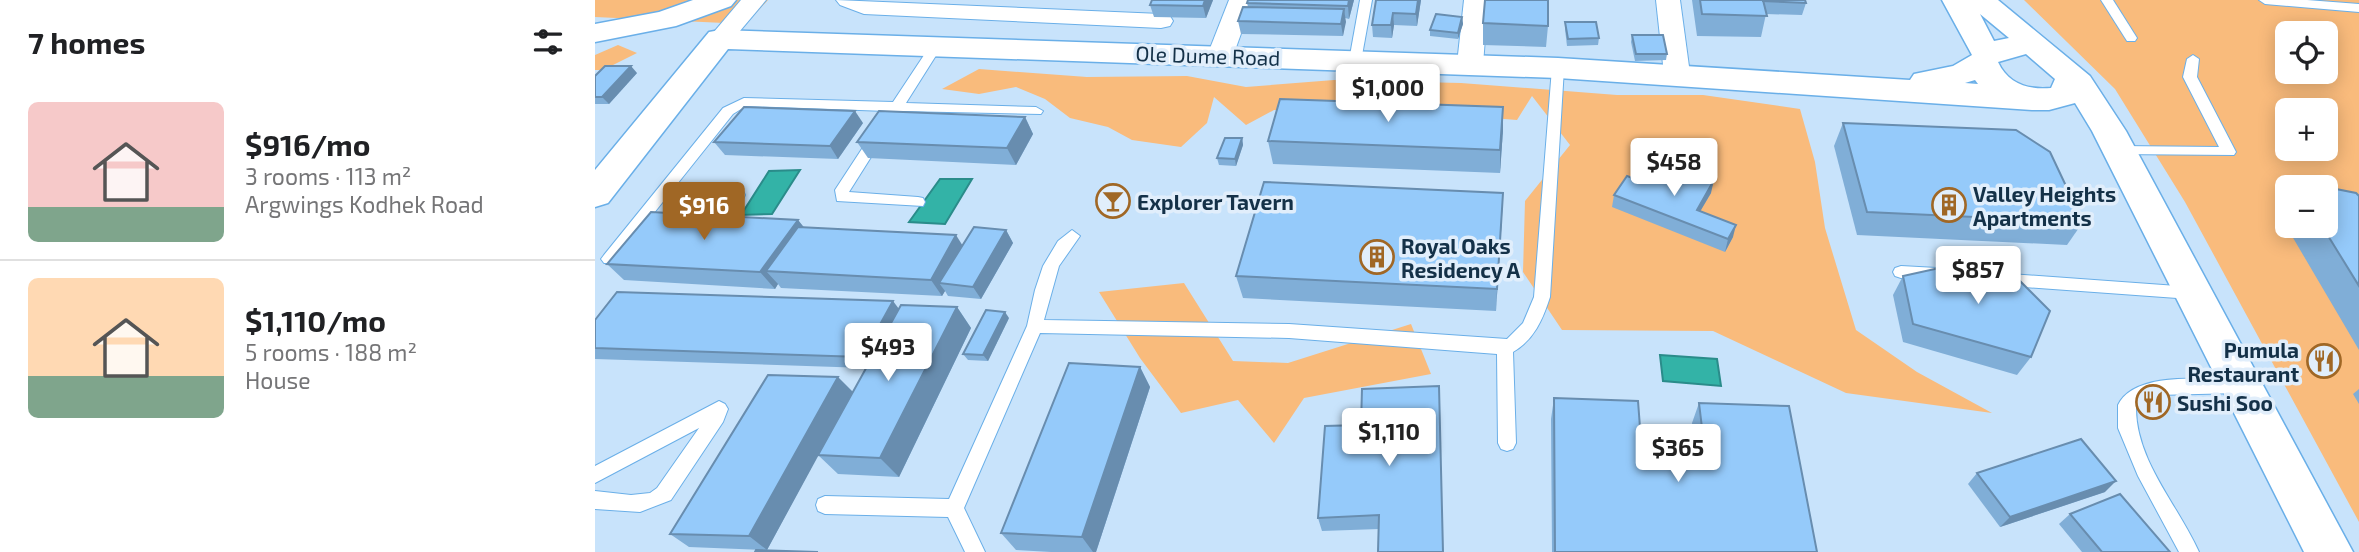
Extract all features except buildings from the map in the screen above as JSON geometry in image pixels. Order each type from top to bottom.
[{"type":"main road","points":[[595,34],[665,20],[721,0]]},
{"type":"main road","points":[[1957,0],[1985,59],[1988,78],[2007,92],[2077,126],[2094,139],[2111,156],[2145,204]]},
{"type":"main road","points":[[1982,0],[2058,64],[2086,94],[2194,293],[2329,552]]},
{"type":"main road","name":"Ole Dume Road","points":[[595,34],[1470,64],[1820,82]]},
{"type":"main road","points":[[595,194],[720,39]]},
{"type":"main road","points":[[2006,47],[2020,47],[2058,64],[2072,89],[2066,95],[2043,101],[1820,82],[1920,82],[1962,74],[2006,47]]},
{"type":"street","points":[[720,39],[754,0]]},
{"type":"street","points":[[848,0],[864,8],[1110,9],[1161,20]]},
{"type":"street","points":[[1220,56],[1241,0]]},
{"type":"street","points":[[1470,64],[1476,0]]},
{"type":"street","points":[[1668,0],[1677,74]]},
{"type":"lane","points":[[1355,61],[1366,0]]},
{"type":"lane","points":[[2107,0],[2131,38]]},
{"type":"lane","points":[[2265,0],[2359,8]]},
{"type":"lane","points":[[918,202],[842,197],[842,190],[936,46]]},
{"type":"lane","points":[[2119,152],[2229,152],[2189,77],[2193,59]]},
{"type":"lane","points":[[1035,326],[1289,331],[1505,348],[1517,343],[1534,321],[1542,297],[1558,68]]},
{"type":"lane","points":[[609,259],[736,105],[754,102],[1036,111]]},
{"type":"lane","points":[[662,193],[738,195]]},
{"type":"lane","points":[[975,552],[954,508],[1035,326],[1039,302],[1051,268],[1060,248],[1072,236]]},
{"type":"lane","points":[[1901,272],[1957,276]]},
{"type":"lane","points":[[1985,278],[2194,293]]},
{"type":"lane","points":[[1505,348],[1507,443]]},
{"type":"lane","points":[[2189,552],[2142,464],[2127,428],[2127,405],[2139,393],[2157,388],[2242,386]]},
{"type":"lane","points":[[595,475],[719,409],[717,417],[664,494],[656,501],[645,505],[595,500]]},
{"type":"lane","points":[[825,505],[954,508]]},
{"type":"shaded area","points":[[595,0],[768,0],[746,24],[595,17]]},
{"type":"shaded area","points":[[2024,0],[2359,0],[2359,522],[2185,202],[2115,89]]},
{"type":"shaded area","points":[[618,45],[637,53],[603,70],[595,70],[595,55]]},
{"type":"shaded area","points":[[979,69],[1087,77],[1187,76],[1246,87],[1334,80],[1461,83],[1617,95],[1703,95],[1800,109],[1815,162],[1825,228],[1856,330],[1917,372],[1992,413],[1846,393],[1713,331],[1562,330],[1523,272],[1525,201],[1570,145],[1532,96],[1517,120],[1441,114],[1274,110],[1246,125],[1214,97],[1207,123],[1181,147],[1132,140],[1108,127],[1070,118],[1045,99],[1016,87],[979,94],[942,89]]},
{"type":"shaded area","points":[[800,170],[772,214],[741,215],[769,171]]},
{"type":"shaded area","points":[[940,179],[972,179],[945,224],[909,222]]},
{"type":"shaded area","points":[[1184,283],[1233,361],[1288,363],[1411,324],[1431,374],[1304,398],[1274,443],[1238,400],[1181,413],[1140,358],[1099,292]]},
{"type":"shaded area","points":[[1660,355],[1717,359],[1721,386],[1663,381]]},
{"type":"place","name":"Explorer Tavern","points":[[1113,201]]},
{"type":"place","name":"Valley Heights Apartments","points":[[1949,205]]},
{"type":"place","name":"Royal Oaks Residency A","points":[[1377,257]]},
{"type":"place","name":"Pumula Restaurant","points":[[2324,361]]},
{"type":"place","name":"Sushi Soo","points":[[2153,402]]}]
